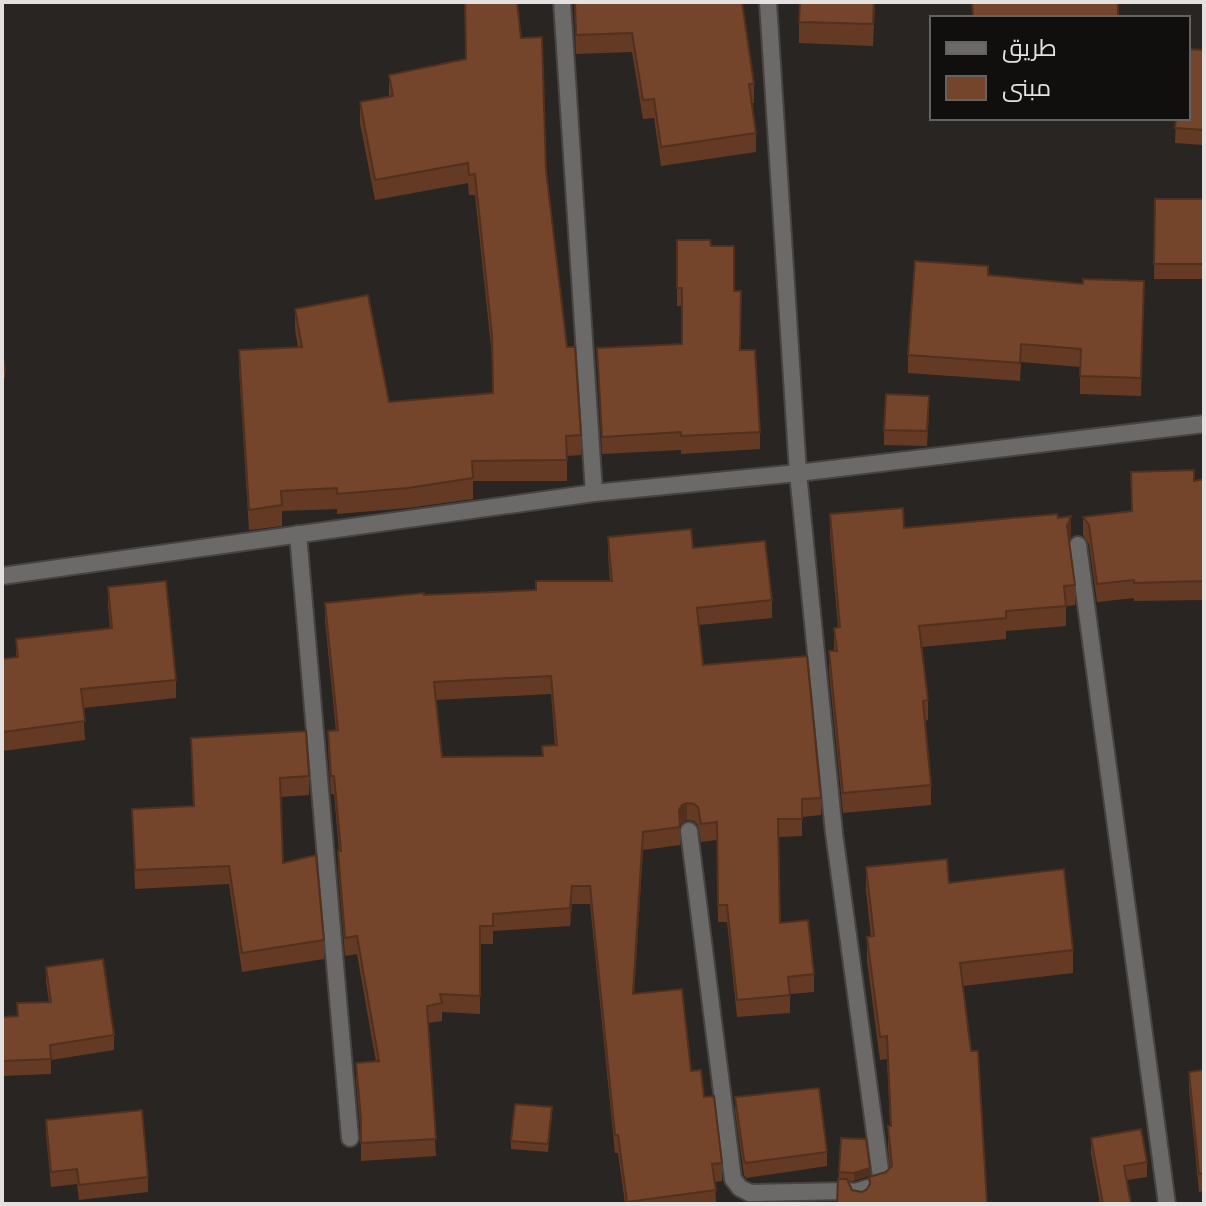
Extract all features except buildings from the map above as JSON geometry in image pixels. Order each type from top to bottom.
[{"type":"street","points":[[562,2],[594,493]]},
{"type":"street","points":[[689,831],[733,1179],[740,1188],[750,1193],[846,1191],[857,1198],[882,1184],[834,833],[798,473],[768,2]]},
{"type":"street","points":[[2,576],[594,493],[798,473],[1204,424]]},
{"type":"street","points":[[298,534],[350,1138]]},
{"type":"street","points":[[1078,545],[1167,1204]]}]
